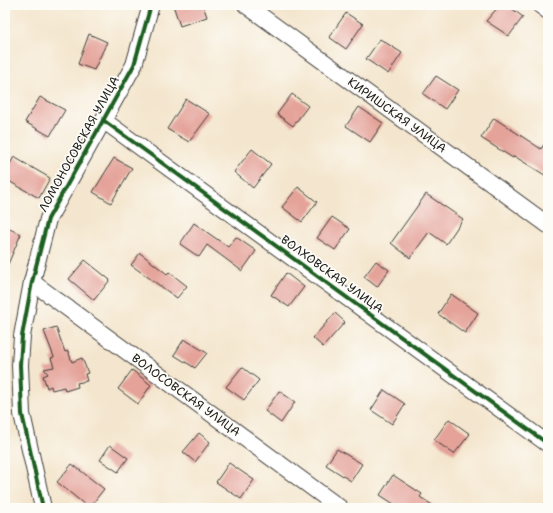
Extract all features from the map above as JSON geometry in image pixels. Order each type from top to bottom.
[{"type":"street","name":"ЛОМОНОСОВСКАЯ УЛИЦА","points":[[43,508],[22,414],[20,365],[22,336],[32,282],[48,219],[134,65],[151,5]]},
{"type":"street","name":"КИРИШСКАЯ УЛИЦА","points":[[246,5],[548,225]]},
{"type":"street","points":[[540,5],[548,11]]},
{"type":"street","name":"ВОЛХОВСКАЯ УЛИЦА","points":[[103,120],[548,444]]},
{"type":"street","name":"ВОЛОСОВСКАЯ УЛИЦА","points":[[32,282],[340,508]]},
{"type":"building","points":[[173,5],[203,5],[207,17],[180,26]]},
{"type":"building","points":[[500,5],[507,5],[523,17],[509,36],[486,21]]},
{"type":"building","points":[[346,13],[363,24],[346,49],[329,37]]},
{"type":"building","points":[[89,34],[107,42],[94,70],[78,64]]},
{"type":"building","points":[[380,39],[402,53],[388,74],[366,59]]},
{"type":"building","points":[[436,76],[458,90],[445,109],[423,94]]},
{"type":"building","points":[[292,94],[308,106],[293,126],[277,114]]},
{"type":"building","points":[[40,97],[65,110],[50,136],[25,122]]},
{"type":"building","points":[[186,99],[210,114],[189,142],[167,129]]},
{"type":"building","points":[[359,107],[383,123],[370,142],[346,126]]},
{"type":"building","points":[[494,118],[541,149],[548,138],[548,177],[481,138]]},
{"type":"building","points":[[252,149],[271,164],[253,188],[234,172]]},
{"type":"building","points":[[14,157],[50,178],[39,198],[5,179],[5,172]]},
{"type":"building","points":[[114,158],[132,168],[111,203],[93,192]]},
{"type":"building","points":[[298,187],[317,202],[302,222],[282,207]]},
{"type":"building","points":[[426,194],[463,219],[446,244],[429,232],[410,258],[391,243]]},
{"type":"building","points":[[332,217],[350,229],[335,250],[317,238]]},
{"type":"building","points":[[194,223],[228,247],[236,237],[256,251],[242,271],[207,245],[199,257],[180,244]]},
{"type":"building","points":[[5,227],[21,234],[5,271]]},
{"type":"building","points":[[140,253],[167,274],[169,272],[187,286],[177,298],[131,265]]},
{"type":"building","points":[[85,260],[110,280],[94,300],[69,279]]},
{"type":"building","points":[[376,261],[389,270],[377,287],[364,277]]},
{"type":"building","points":[[286,273],[304,287],[289,307],[271,295]]},
{"type":"building","points":[[451,294],[478,313],[465,333],[438,314]]},
{"type":"building","points":[[335,313],[345,322],[323,347],[313,338]]},
{"type":"building","points":[[56,327],[65,352],[68,351],[72,362],[82,358],[88,373],[85,374],[87,381],[77,383],[78,387],[65,391],[64,387],[52,390],[51,386],[47,388],[43,376],[48,374],[44,369],[54,367],[51,358],[54,357],[44,331]]},
{"type":"building","points":[[184,339],[207,353],[195,368],[174,355]]},
{"type":"building","points":[[242,367],[259,380],[244,400],[226,387]]},
{"type":"building","points":[[132,370],[151,385],[138,404],[118,389]]},
{"type":"building","points":[[384,390],[405,404],[392,424],[371,410]]},
{"type":"building","points":[[279,391],[295,402],[281,423],[265,411]]},
{"type":"building","points":[[449,419],[470,434],[454,454],[434,440]]},
{"type":"building","points":[[199,433],[210,442],[195,462],[183,452]]},
{"type":"building","points":[[110,445],[128,458],[118,472],[100,460]]},
{"type":"building","points":[[337,449],[362,464],[351,481],[326,465]]},
{"type":"building","points":[[229,463],[254,480],[241,499],[216,482]]},
{"type":"building","points":[[72,464],[104,489],[89,508],[57,482]]},
{"type":"building","points":[[393,475],[422,494],[420,497],[437,508],[400,508],[380,495]]},
{"type":"cycle path","points":[[43,508],[22,414],[20,365],[22,336],[32,282],[48,219],[134,65],[151,5]]},
{"type":"cycle path","points":[[103,120],[548,444]]}]
